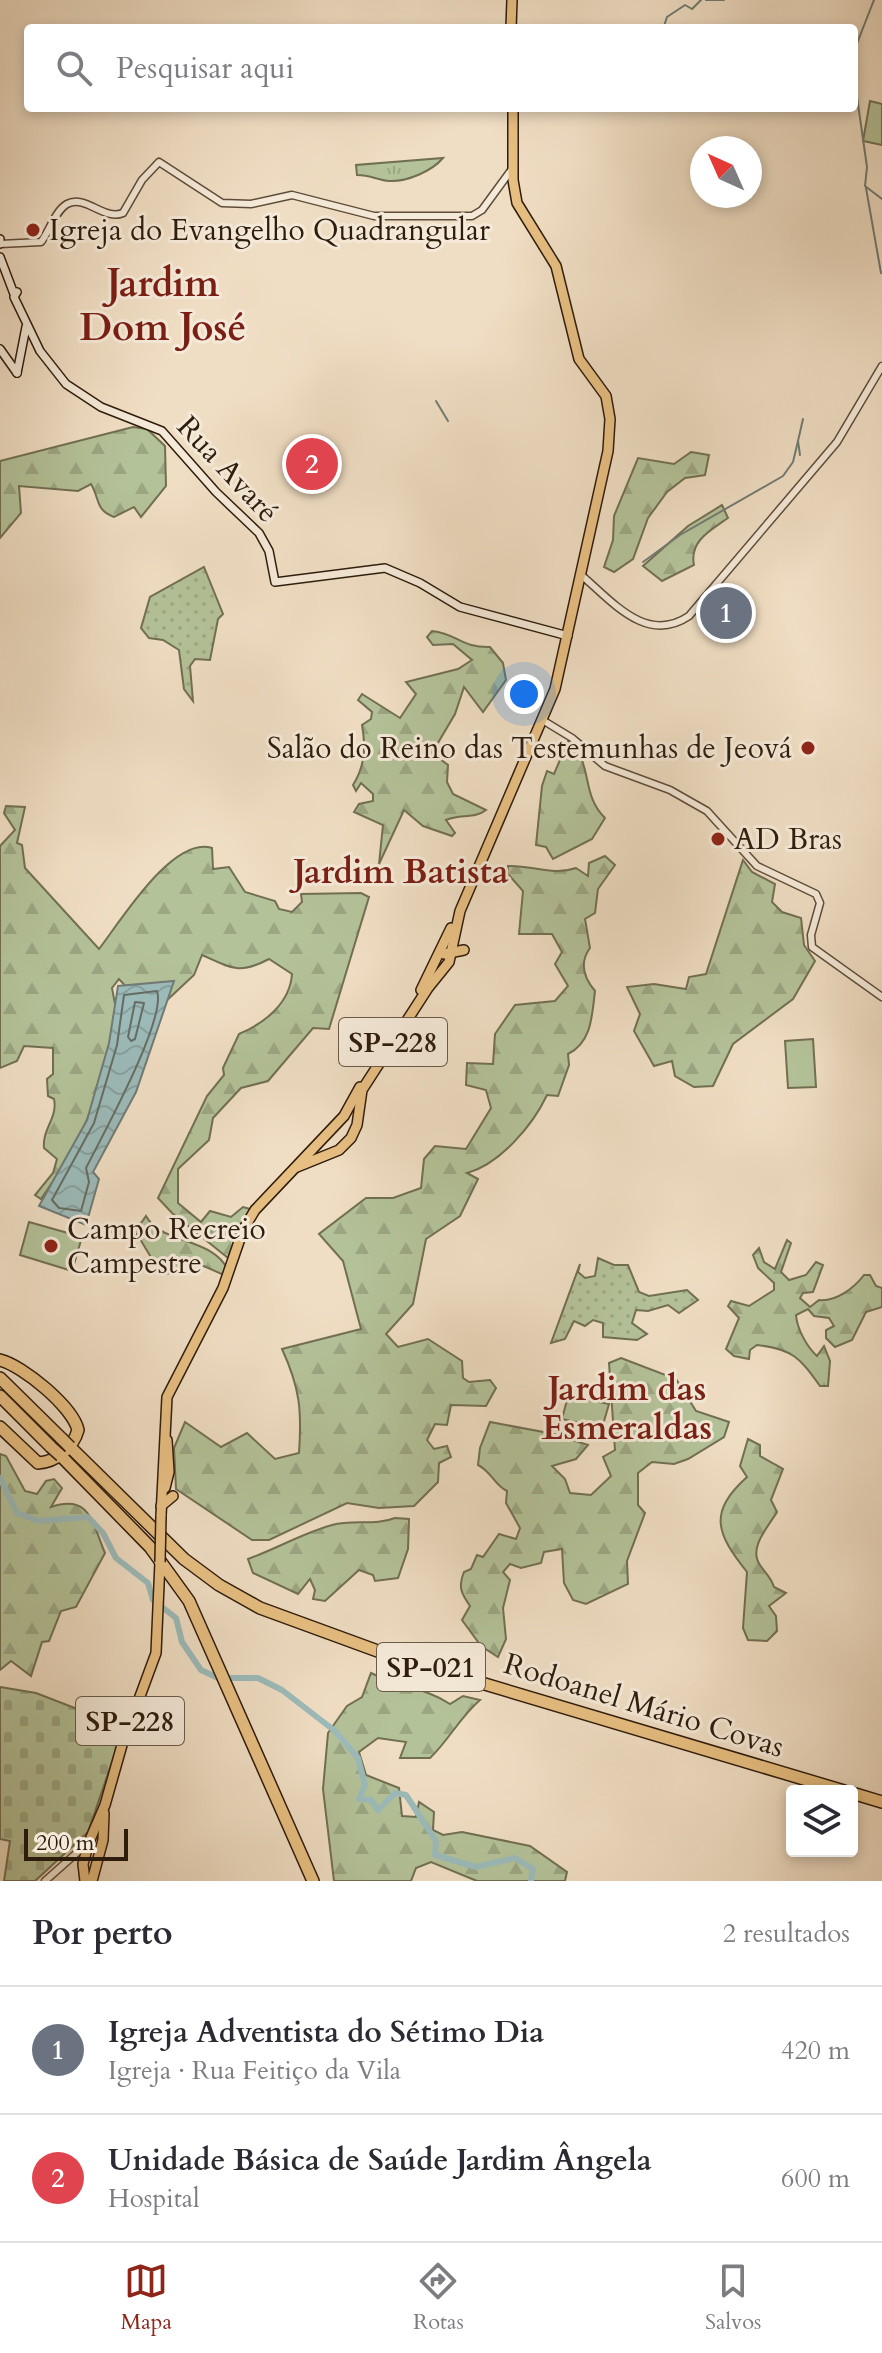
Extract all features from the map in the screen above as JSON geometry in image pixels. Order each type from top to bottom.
[{"type":"highway","points":[[0,1360],[18,1366],[33,1378],[74,1420],[78,1430],[73,1443],[55,1459],[38,1463],[0,1427]]},
{"type":"highway","points":[[33,1378],[21,1374],[15,1382],[33,1410]]},
{"type":"highway","name":"Rodoanel Mário Covas","points":[[0,1378],[184,1559],[227,1590],[260,1608],[394,1657],[824,1785]]},
{"type":"highway","points":[[0,1396],[156,1554],[189,1601],[313,1881]]},
{"type":"highway","points":[[0,1402],[21,1417]]},
{"type":"highway","points":[[858,1795],[882,1802]]},
{"type":"main road","points":[[511,24],[512,0]]},
{"type":"main road","name":"SP-228","points":[[297,1167],[339,1150],[357,1125],[362,1090],[428,988],[440,964],[450,933],[544,721],[568,636],[608,451],[609,411],[606,396],[579,359],[559,274],[549,253],[519,209],[512,169],[513,112]]},
{"type":"main road","name":"Rua Avaré","points":[[0,257],[26,327],[49,364],[82,396],[105,409],[152,425],[170,438],[216,492],[263,539],[275,582],[385,568],[420,583],[467,610],[568,636]]},
{"type":"main road","points":[[0,349],[17,373],[26,327]]},
{"type":"main road","points":[[450,933],[455,944],[464,950],[450,954],[450,933]]},
{"type":"main road","name":"SP-228","points":[[85,1881],[83,1864],[89,1842],[105,1805],[122,1745],[154,1660],[158,1638],[167,1397],[229,1277],[247,1223],[344,1116],[440,964],[450,954]]},
{"type":"main road","points":[[344,1116],[334,1133],[338,1138],[347,1136],[357,1125]]},
{"type":"main road","name":"SP-228","points":[[92,1881],[102,1846],[105,1805]]},
{"type":"main road","points":[[89,1842],[95,1839],[102,1846]]},
{"type":"main road","points":[[83,1864],[98,1862]]},
{"type":"street","points":[[2,241],[41,242],[60,211],[70,203],[81,203],[112,215],[125,211],[142,180],[159,162],[216,201],[258,203],[292,195],[380,217],[478,214],[512,169]]},
{"type":"street","points":[[580,574],[647,626],[664,628],[689,616],[837,442],[882,366]]},
{"type":"street","points":[[862,400],[871,390]]},
{"type":"street","points":[[577,589],[588,586],[597,589]]},
{"type":"street","points":[[544,721],[572,738],[605,766],[670,790],[707,811],[757,866],[816,894],[820,903],[811,935],[812,947],[882,997]]},
{"type":"street","points":[[45,1881],[89,1842]]},
{"type":"street","points":[[67,1860],[83,1864]]},
{"type":"green space","points":[[870,101],[882,104],[882,145],[863,141]]},
{"type":"green space","points":[[443,158],[426,171],[403,180],[389,181],[357,175],[356,165]]},
{"type":"green space","points":[[133,427],[147,429],[165,446],[166,486],[141,517],[134,507],[114,517],[108,514],[101,507],[91,484],[78,491],[19,486],[21,513],[0,538],[0,461]]},
{"type":"green space","points":[[691,452],[709,455],[705,475],[685,478],[667,492],[648,518],[633,559],[614,572],[604,567],[613,540],[614,516],[638,458],[674,464]]},
{"type":"green space","points":[[722,505],[728,518],[698,543],[693,557],[694,565],[662,581],[643,566],[688,526]]},
{"type":"green space","points":[[204,567],[223,614],[218,619],[210,660],[195,659],[190,666],[193,701],[184,689],[179,650],[163,640],[149,638],[141,628],[150,597]]},
{"type":"green space","points":[[432,631],[473,645],[490,647],[503,663],[506,680],[483,712],[464,687],[455,714],[432,753],[448,765],[447,782],[453,794],[486,810],[477,815],[446,820],[455,833],[452,836],[423,826],[404,810],[379,864],[383,825],[354,812],[359,804],[373,801],[373,794],[361,783],[356,791],[353,785],[364,756],[362,725],[371,719],[372,712],[358,700],[362,694],[400,718],[416,694],[406,682],[458,669],[472,660],[453,644],[433,645],[427,637]]},
{"type":"green space","points":[[568,741],[581,759],[592,799],[605,818],[592,839],[553,859],[546,847],[536,845],[542,786],[547,771],[554,774]]},
{"type":"green space","points":[[6,806],[25,807],[17,843],[22,845],[25,868],[99,949],[165,867],[181,854],[197,848],[212,848],[213,869],[229,867],[245,892],[275,901],[279,909],[292,912],[302,902],[301,894],[361,893],[369,897],[329,1029],[313,1028],[268,1081],[241,1088],[213,1118],[209,1140],[178,1169],[178,1203],[201,1222],[210,1211],[231,1217],[243,1207],[250,1209],[228,1258],[158,1198],[207,1096],[224,1075],[223,1068],[239,1034],[274,1011],[287,994],[292,974],[269,959],[250,967],[235,968],[202,955],[194,975],[165,1002],[129,990],[119,979],[112,988],[118,1020],[99,1088],[77,1146],[41,1199],[35,1195],[53,1173],[57,1159],[44,1148],[55,1106],[54,1099],[48,1096],[47,1079],[53,1074],[53,1048],[24,1046],[17,1061],[0,1068],[0,846],[15,830],[4,813]]},
{"type":"green space","points":[[605,856],[615,865],[598,889],[595,913],[585,919],[590,948],[584,970],[595,991],[586,1035],[568,1054],[569,1065],[558,1096],[547,1095],[514,1142],[491,1161],[467,1173],[478,1179],[460,1216],[426,1239],[413,1304],[386,1334],[398,1347],[428,1339],[462,1361],[463,1378],[469,1382],[490,1380],[496,1388],[486,1406],[451,1405],[447,1425],[435,1424],[427,1440],[434,1449],[447,1446],[451,1457],[439,1463],[438,1482],[414,1506],[379,1508],[347,1503],[269,1540],[252,1540],[176,1489],[174,1448],[185,1422],[221,1447],[247,1433],[275,1459],[299,1453],[298,1400],[293,1376],[282,1349],[361,1329],[343,1261],[319,1234],[366,1198],[393,1198],[421,1188],[424,1159],[435,1146],[466,1149],[491,1108],[486,1090],[466,1085],[467,1063],[493,1064],[495,1034],[515,1005],[555,1001],[568,986],[555,964],[562,952],[552,934],[519,934],[523,891],[508,874],[508,866],[551,871],[576,868],[588,876],[589,863]]},
{"type":"green space","points":[[743,860],[752,872],[775,884],[772,902],[782,912],[801,918],[804,945],[815,961],[793,999],[733,1044],[713,1086],[694,1087],[675,1076],[672,1061],[654,1066],[634,1031],[640,1014],[627,987],[654,984],[686,989],[689,977],[706,974]]},
{"type":"green space","points":[[813,1039],[816,1087],[788,1088],[785,1041]]},
{"type":"green space","points":[[146,1216],[163,1232],[211,1252],[228,1270],[224,1275],[190,1260],[173,1273],[161,1274],[137,1234],[128,1239],[106,1230],[113,1224],[121,1227],[141,1223]]},
{"type":"green space","name":"Campo Recreio Campestre","points":[[29,1222],[82,1237],[72,1271],[20,1255]]},
{"type":"green space","points":[[787,1240],[791,1243],[781,1272],[789,1280],[806,1275],[816,1262],[823,1265],[813,1292],[803,1293],[800,1298],[810,1307],[819,1300],[832,1299],[844,1293],[864,1275],[870,1275],[876,1286],[882,1288],[882,1307],[866,1312],[852,1340],[835,1347],[826,1338],[826,1330],[834,1326],[829,1318],[814,1316],[808,1309],[796,1315],[803,1337],[817,1356],[824,1346],[830,1361],[828,1386],[820,1386],[801,1362],[779,1349],[757,1345],[750,1350],[749,1359],[734,1356],[726,1349],[739,1318],[728,1306],[731,1301],[749,1306],[774,1290],[774,1283],[758,1268],[753,1255],[759,1248],[764,1262],[775,1269]]},
{"type":"green space","points":[[598,1258],[614,1265],[628,1265],[639,1292],[649,1296],[687,1290],[698,1300],[679,1313],[668,1305],[648,1311],[636,1310],[632,1323],[647,1334],[637,1340],[603,1337],[603,1323],[593,1320],[585,1326],[574,1321],[565,1339],[551,1343],[580,1264],[578,1272],[585,1278],[595,1276]]},
{"type":"green space","points":[[621,1358],[676,1379],[696,1411],[729,1422],[724,1437],[688,1459],[674,1464],[652,1462],[638,1473],[638,1505],[645,1513],[627,1561],[628,1584],[586,1604],[573,1600],[564,1583],[562,1549],[544,1552],[541,1563],[521,1568],[510,1564],[503,1572],[510,1580],[503,1608],[506,1639],[498,1657],[481,1646],[462,1620],[470,1606],[461,1590],[464,1572],[471,1569],[477,1555],[483,1557],[499,1534],[516,1539],[520,1528],[506,1503],[507,1491],[478,1465],[480,1448],[490,1422],[554,1434],[588,1445],[576,1459],[552,1466],[565,1479],[570,1493],[591,1495],[611,1476],[603,1457],[615,1450],[609,1363]]},
{"type":"green space","points":[[568,1396],[609,1404],[602,1428],[562,1419]]},
{"type":"green space","points":[[748,1439],[760,1445],[760,1456],[783,1469],[771,1500],[777,1512],[756,1552],[774,1587],[786,1593],[769,1606],[776,1616],[777,1631],[767,1641],[748,1640],[743,1628],[747,1572],[723,1535],[721,1524],[726,1502],[747,1477],[740,1466]]},
{"type":"green space","points":[[0,1454],[6,1456],[25,1491],[37,1494],[46,1481],[54,1479],[62,1488],[51,1507],[74,1504],[82,1508],[92,1521],[105,1553],[76,1607],[61,1611],[49,1641],[42,1642],[31,1676],[11,1661],[0,1670]]},
{"type":"green space","points":[[409,1519],[408,1549],[398,1578],[375,1581],[373,1575],[359,1570],[325,1601],[313,1599],[315,1590],[310,1579],[298,1594],[253,1573],[248,1559],[332,1525]]},
{"type":"green space","points":[[371,1673],[450,1704],[463,1696],[480,1700],[430,1758],[400,1758],[406,1742],[378,1738],[359,1752],[366,1775],[399,1788],[402,1816],[416,1817],[419,1802],[434,1812],[433,1830],[443,1835],[462,1832],[530,1846],[567,1872],[565,1881],[477,1881],[431,1862],[416,1868],[411,1881],[334,1881],[323,1789],[328,1733],[347,1706],[362,1697]]},
{"type":"green space","points":[[0,1687],[36,1693],[124,1727],[88,1832],[35,1881],[4,1881],[10,1841],[0,1839]]},
{"type":"water","points":[[174,981],[136,1092],[93,1172],[99,1179],[86,1225],[39,1206],[87,1120],[109,1043],[118,986]]},
{"type":"waterway","points":[[665,24],[667,17],[685,5],[692,9],[701,0]]},
{"type":"waterway","points":[[706,0],[724,0]]},
{"type":"waterway","points":[[858,41],[874,0]]},
{"type":"waterway","points":[[858,104],[867,167],[865,186],[882,199]]},
{"type":"waterway","points":[[866,188],[881,273]]},
{"type":"waterway","points":[[436,401],[448,421]]},
{"type":"waterway","points":[[800,455],[798,441],[803,419]]},
{"type":"waterway","points":[[643,562],[680,535],[783,476],[793,462],[798,441]]},
{"type":"waterway","points":[[0,1478],[17,1513],[39,1521],[88,1517],[103,1533],[116,1558],[148,1583],[153,1600],[176,1618],[182,1642],[201,1670],[218,1678],[258,1678],[282,1690],[335,1731],[358,1758],[365,1785],[359,1799],[371,1800],[378,1810],[395,1793],[406,1795],[436,1841],[435,1855],[476,1867],[515,1858],[533,1869],[531,1881]]},
{"type":"place","name":"Igreja do Evangelho Quadrangular","points":[[33,230]]},
{"type":"place","name":"Unidade Básica de Saúde Jardim Ângela","points":[[312,464]]},
{"type":"place","name":"Igreja Adventista do Sétimo Dia","points":[[726,613]]},
{"type":"place","name":"Salão do Reino das Testemunhas de Jeová","points":[[808,748]]},
{"type":"place","name":"AD Bras","points":[[718,839]]},
{"type":"place","name":"Campo Recreio Campestre","points":[[51,1246]]},
{"type":"district","name":"Jardim Dom José","points":[[163,305]]},
{"type":"district","name":"Jardim Batista","points":[[401,871]]},
{"type":"district","name":"Jardim das Esmeraldas","points":[[627,1408]]}]
